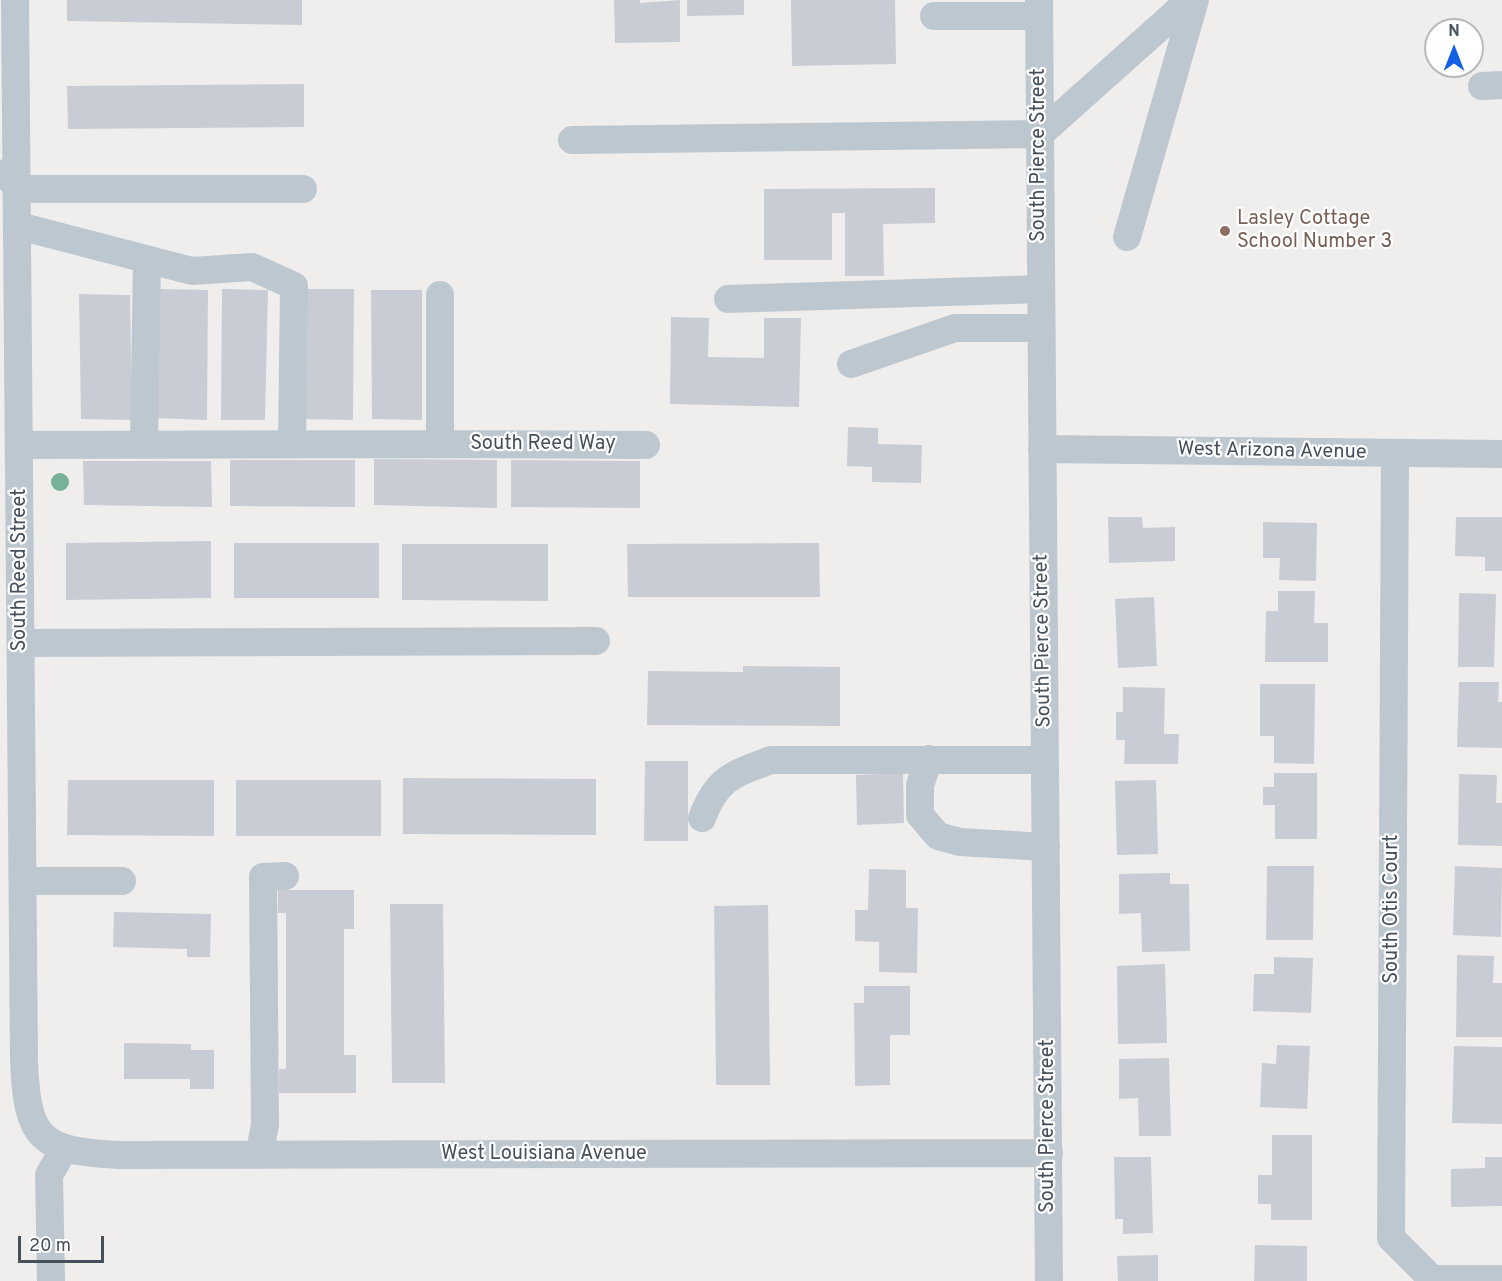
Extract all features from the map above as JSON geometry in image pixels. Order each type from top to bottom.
[{"type":"street","name":"South Reed Street","points":[[15,0],[19,226],[25,1090],[29,1116],[53,1142]]},
{"type":"street","points":[[572,140],[1040,134],[1190,0]]},
{"type":"street","points":[[1127,237],[1195,0]]},
{"type":"street","points":[[934,16],[1039,8]]},
{"type":"street","name":"South Pierce Street","points":[[1039,8],[1049,1281]]},
{"type":"street","points":[[0,167],[18,189],[303,189]]},
{"type":"street","points":[[19,226],[192,271],[252,267],[294,285],[292,444]]},
{"type":"street","points":[[144,445],[147,260]]},
{"type":"street","points":[[728,299],[1041,289]]},
{"type":"street","points":[[440,296],[440,444]]},
{"type":"street","points":[[851,364],[955,328],[1041,328]]},
{"type":"street","name":"South Reed Way","points":[[20,445],[646,445]]},
{"type":"street","name":"West Arizona Avenue","points":[[1042,448],[1502,454]]},
{"type":"street","name":"South Otis Court","points":[[1395,453],[1391,1238],[1432,1278],[1502,1278]]},
{"type":"street","points":[[21,644],[596,641]]},
{"type":"street","points":[[929,759],[920,785],[920,815],[938,836],[960,842],[1046,847]]},
{"type":"street","points":[[702,818],[711,793],[735,773],[771,760],[1045,760]]},
{"type":"street","points":[[259,1155],[265,1125],[263,877],[285,876]]},
{"type":"street","points":[[23,881],[122,881]]},
{"type":"street","points":[[51,1281],[49,1175],[53,1142]]},
{"type":"street","name":"West Louisiana Avenue","points":[[53,1142],[78,1153],[120,1155],[1049,1154]]},
{"type":"building","points":[[67,0],[302,0],[302,25],[67,21]]},
{"type":"building","points":[[614,0],[640,0],[640,3],[680,0],[680,42],[615,43]]},
{"type":"building","points":[[687,0],[744,0],[744,15],[687,16]]},
{"type":"building","points":[[791,0],[895,0],[896,64],[792,66]]},
{"type":"building","points":[[304,84],[304,127],[68,129],[67,86]]},
{"type":"building","points":[[935,188],[935,223],[883,224],[884,276],[845,276],[845,213],[832,213],[832,260],[764,260],[764,189]]},
{"type":"building","points":[[158,289],[208,290],[207,420],[155,418]]},
{"type":"building","points":[[222,289],[268,290],[265,420],[221,420]]},
{"type":"building","points":[[302,289],[354,289],[353,420],[301,419]]},
{"type":"building","points":[[371,290],[422,290],[422,420],[372,419]]},
{"type":"building","points":[[79,294],[130,295],[132,420],[81,419]]},
{"type":"building","points":[[671,317],[709,318],[708,357],[764,358],[764,318],[801,318],[799,407],[670,404]]},
{"type":"building","points":[[848,427],[878,428],[878,444],[922,445],[921,483],[872,482],[872,467],[847,466]]},
{"type":"building","points":[[374,459],[497,460],[497,508],[374,505]]},
{"type":"building","points":[[230,460],[355,460],[355,507],[230,506]]},
{"type":"building","points":[[511,460],[640,461],[640,508],[511,507]]},
{"type":"building","points":[[83,461],[211,461],[212,507],[84,505]]},
{"type":"building","points":[[1108,517],[1142,517],[1143,528],[1175,527],[1175,561],[1109,563]]},
{"type":"building","points":[[1456,517],[1502,517],[1502,571],[1485,571],[1485,557],[1455,556]]},
{"type":"building","points":[[1263,522],[1317,523],[1316,581],[1279,580],[1280,558],[1263,558]]},
{"type":"building","points":[[211,541],[211,598],[66,600],[66,543]]},
{"type":"building","points":[[234,543],[379,543],[379,598],[234,598]]},
{"type":"building","points":[[819,543],[820,597],[628,597],[627,544]]},
{"type":"building","points":[[402,544],[548,544],[548,601],[402,600]]},
{"type":"building","points":[[1278,591],[1315,591],[1314,623],[1328,623],[1328,662],[1265,662],[1266,611],[1278,611]]},
{"type":"building","points":[[1459,593],[1496,594],[1494,667],[1458,667]]},
{"type":"building","points":[[1154,597],[1157,666],[1118,668],[1115,599]]},
{"type":"building","points":[[743,666],[840,667],[840,726],[647,725],[648,671],[743,672]]},
{"type":"building","points":[[1459,682],[1499,682],[1498,702],[1502,702],[1502,748],[1457,747]]},
{"type":"building","points":[[1260,684],[1315,684],[1314,764],[1274,763],[1274,736],[1260,736]]},
{"type":"building","points":[[1123,687],[1165,688],[1164,734],[1179,734],[1178,764],[1124,764],[1125,740],[1116,740],[1116,712],[1123,712]]},
{"type":"building","points":[[645,761],[688,761],[688,841],[644,841]]},
{"type":"building","points":[[903,773],[904,823],[857,825],[856,775]]},
{"type":"building","points":[[1274,773],[1317,773],[1317,839],[1275,839],[1275,805],[1263,805],[1263,787],[1274,787]]},
{"type":"building","points":[[1459,774],[1497,775],[1496,803],[1502,803],[1502,846],[1458,845]]},
{"type":"building","points":[[403,778],[596,779],[596,835],[403,834]]},
{"type":"building","points":[[68,780],[214,780],[214,836],[67,835]]},
{"type":"building","points":[[236,780],[381,780],[381,836],[236,836]]},
{"type":"building","points":[[1156,780],[1158,854],[1117,855],[1115,781]]},
{"type":"building","points":[[1267,866],[1314,866],[1313,940],[1266,940]]},
{"type":"building","points":[[1455,866],[1502,868],[1501,937],[1453,935]]},
{"type":"building","points":[[869,869],[906,870],[906,908],[918,908],[917,973],[879,972],[879,942],[855,941],[855,910],[868,910]]},
{"type":"building","points":[[1170,873],[1170,884],[1189,884],[1190,951],[1142,952],[1141,913],[1119,914],[1119,874]]},
{"type":"building","points":[[278,890],[354,890],[354,929],[344,929],[344,1055],[356,1055],[356,1093],[279,1093],[279,1069],[286,1069],[286,913],[278,913]]},
{"type":"building","points":[[390,904],[443,904],[445,1083],[392,1083]]},
{"type":"building","points":[[768,905],[770,1085],[716,1085],[714,906]]},
{"type":"building","points":[[114,912],[211,914],[210,957],[187,957],[187,949],[113,947]]},
{"type":"building","points":[[1457,955],[1494,956],[1493,983],[1502,983],[1502,1037],[1456,1037]]},
{"type":"building","points":[[1274,957],[1313,958],[1311,1013],[1253,1011],[1254,974],[1274,974]]},
{"type":"building","points":[[1165,964],[1167,1043],[1118,1044],[1117,966]]},
{"type":"building","points":[[864,986],[910,986],[910,1035],[890,1035],[890,1085],[855,1086],[854,1003],[864,1003]]},
{"type":"building","points":[[124,1043],[191,1044],[191,1050],[214,1050],[214,1089],[190,1089],[190,1079],[124,1079]]},
{"type":"building","points":[[1277,1045],[1310,1046],[1307,1109],[1260,1107],[1262,1063],[1276,1064]]},
{"type":"building","points":[[1454,1046],[1502,1047],[1502,1124],[1452,1123]]},
{"type":"building","points":[[1169,1058],[1171,1136],[1139,1136],[1138,1098],[1119,1099],[1119,1059]]},
{"type":"building","points":[[1272,1135],[1312,1135],[1312,1220],[1271,1220],[1271,1204],[1258,1204],[1258,1175],[1272,1175]]},
{"type":"building","points":[[1114,1157],[1151,1157],[1153,1233],[1123,1234],[1123,1219],[1115,1219]]},
{"type":"building","points":[[1485,1157],[1502,1157],[1502,1206],[1451,1207],[1451,1169],[1485,1168]]},
{"type":"building","points":[[1255,1245],[1307,1246],[1307,1281],[1254,1281]]},
{"type":"building","points":[[1158,1255],[1158,1281],[1118,1281],[1117,1256]]},
{"type":"place","name":"Lasley Cottage School Number 3","points":[[1225,231]]}]
